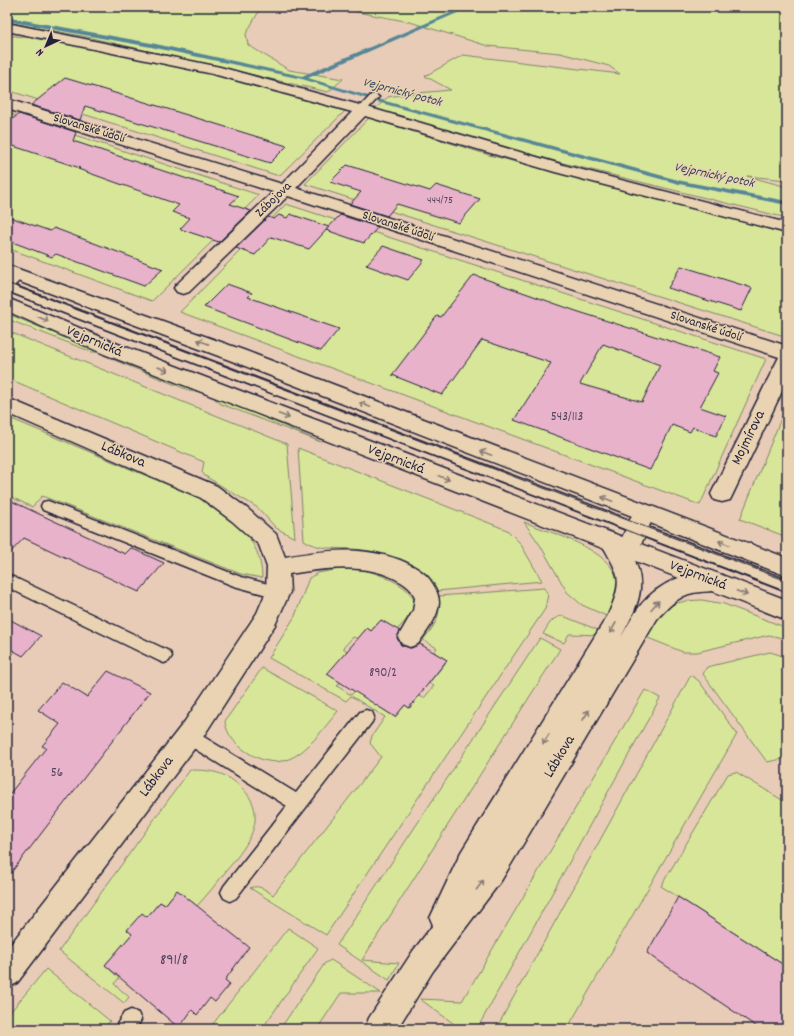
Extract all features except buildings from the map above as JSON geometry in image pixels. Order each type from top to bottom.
[{"type":"street","points":[[7,27],[215,70],[364,108],[561,169],[787,228]]},
{"type":"street","name":"Slovanské údolí","points":[[7,104],[285,190],[787,353]]},
{"type":"street","name":"Zábojova","points":[[183,288],[285,190],[364,108]]},
{"type":"street","name":"Vejprnická","points":[[9,279],[239,356],[629,538],[714,582],[787,610]]},
{"type":"street","name":"Vejprnická","points":[[7,304],[111,349],[629,538],[787,567]]},
{"type":"street","name":"Mojmírova","points":[[722,494],[787,361]]},
{"type":"street","name":"Lábkova","points":[[7,405],[209,492],[240,515],[268,540],[278,567],[278,592],[267,618],[188,736],[7,973]]},
{"type":"street","name":"Lábkova","points":[[423,961],[471,861],[622,612],[630,592],[629,538]]},
{"type":"street","points":[[278,567],[326,559],[365,559],[404,571],[419,583],[428,596],[427,606],[410,637]]},
{"type":"street","name":"Lábkova","points":[[380,1029],[423,961],[491,871],[649,612],[664,596],[680,586],[695,582],[714,582]]},
{"type":"lane","points":[[364,108],[374,97]]},
{"type":"lane","points":[[48,506],[239,582],[278,592]]},
{"type":"lane","name":"Vejprnická","points":[[629,538],[787,586]]},
{"type":"lane","points":[[7,580],[164,656]]},
{"type":"lane","points":[[230,892],[366,717]]},
{"type":"lane","points":[[188,736],[299,804]]},
{"type":"green space","points":[[7,7],[264,7],[259,11],[246,34],[248,45],[289,70],[343,79],[328,92],[87,37],[7,22]]},
{"type":"green space","points":[[331,7],[787,7],[787,180],[747,176],[787,187],[787,218],[559,162],[374,110],[388,97],[451,90],[425,76],[463,55],[620,74],[609,66],[560,53],[488,46],[410,22]]},
{"type":"green space","points":[[7,35],[135,56],[262,87],[345,111],[279,176],[7,90]]},
{"type":"green space","points":[[7,113],[259,195],[152,301],[7,248]]},
{"type":"green space","points":[[369,118],[489,155],[787,232],[787,337],[305,184]]},
{"type":"green space","points":[[286,204],[766,359],[700,505],[180,312]]},
{"type":"green space","points":[[7,315],[13,316],[99,352],[92,352],[7,319]]},
{"type":"green space","points":[[7,331],[287,444],[295,538],[276,528],[258,508],[205,476],[202,472],[204,462],[7,378]]},
{"type":"green space","points":[[113,358],[199,390],[193,392],[114,360]]},
{"type":"green space","points":[[215,396],[321,442],[221,404],[215,399]]},
{"type":"green space","points":[[787,404],[787,537],[740,519]]},
{"type":"green space","points":[[7,417],[199,498],[211,505],[233,520],[251,540],[257,551],[261,564],[262,578],[241,574],[42,496],[32,507],[7,495]]},
{"type":"green space","points":[[298,448],[507,530],[520,543],[542,581],[437,591],[420,573],[400,560],[377,552],[365,550],[321,547],[304,540]]},
{"type":"green space","points":[[524,522],[565,537],[593,551],[605,560],[614,571],[619,583],[618,595],[611,618],[582,605],[567,592],[540,545]]},
{"type":"green space","points":[[340,569],[364,570],[383,576],[404,588],[413,598],[414,604],[412,611],[397,630],[381,620],[371,631],[367,628],[358,639],[353,637],[343,648],[347,651],[341,682],[337,686],[351,695],[355,691],[395,717],[405,705],[410,708],[419,696],[424,698],[434,686],[429,683],[447,661],[434,652],[437,648],[423,640],[437,620],[439,596],[544,588],[548,594],[545,609],[326,935],[250,888],[259,887],[273,895],[381,757],[370,743],[372,736],[385,717],[351,696],[346,701],[269,658],[295,616],[309,578],[318,573]]},
{"type":"green space","points":[[702,600],[724,604],[787,628],[786,637],[782,638],[769,635],[697,652],[683,652],[643,636],[661,613],[673,604]]},
{"type":"green space","points":[[563,616],[603,632],[602,635],[569,634],[564,643],[543,634],[553,619]]},
{"type":"green space","points":[[540,638],[560,649],[362,960],[399,963],[389,980],[337,945]]},
{"type":"green space","points":[[770,652],[783,656],[787,661],[787,758],[767,762],[703,674],[707,667]]},
{"type":"green space","points":[[262,668],[338,711],[310,745],[288,759],[276,762],[262,760],[239,746],[232,739],[227,730],[225,721]]},
{"type":"green space","points":[[691,675],[699,681],[737,734],[567,1029],[496,1029]]},
{"type":"green space","points":[[645,690],[660,698],[477,1029],[461,1029],[420,999],[462,1001]]},
{"type":"green space","points":[[190,770],[212,771],[230,778],[242,788],[250,799],[255,810],[255,821],[252,831],[241,852],[197,906],[177,890],[165,905],[160,902],[105,965],[119,978],[114,984],[129,997],[124,1003],[59,951]]},
{"type":"green space","points":[[736,772],[787,803],[787,967],[661,886],[728,774]]},
{"type":"green space","points":[[288,928],[318,948],[262,1029],[209,1029]]},
{"type":"green space","points":[[331,960],[381,993],[341,993],[317,1029],[280,1029],[325,963]]},
{"type":"green space","points":[[46,969],[110,1021],[103,1029],[7,1029],[7,1016]]},
{"type":"waterway","points":[[303,78],[468,7]]},
{"type":"waterway","name":"Vejprnický potok","points":[[7,19],[151,45],[303,78]]},
{"type":"waterway","name":"Vejprnický potok","points":[[303,78],[383,102],[681,183],[787,203]]},
{"type":"tram line","points":[[7,283],[787,581]]},
{"type":"tram line","points":[[7,292],[787,592]]}]
